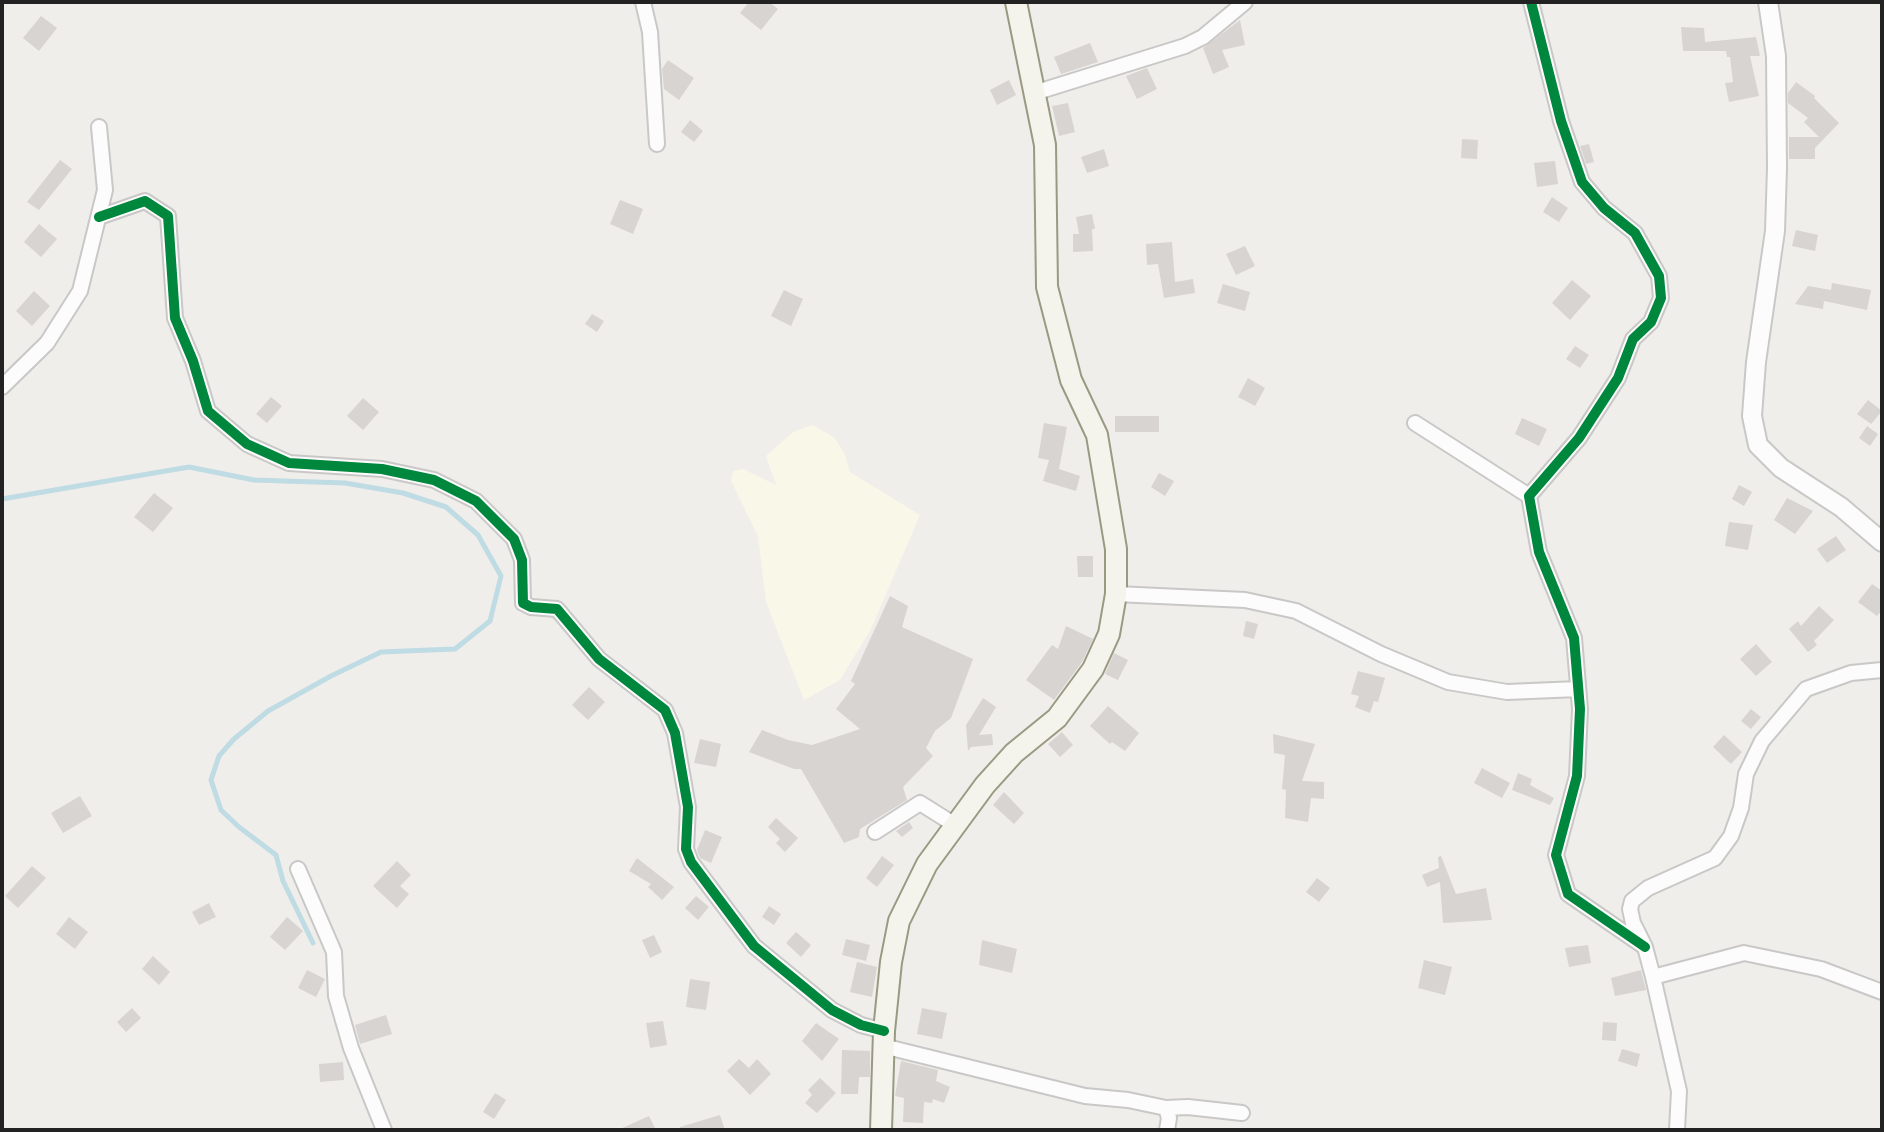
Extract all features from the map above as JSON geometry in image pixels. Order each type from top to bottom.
[{"type":"main road","points":[[881,1130],[883,1039],[891,962],[899,921],[927,864],[985,785],[1014,753],[1057,718],[1093,669],[1109,634],[1116,594],[1116,549],[1097,435],[1071,380],[1047,287],[1045,145],[1016,2]]},
{"type":"street","points":[[643,2],[650,32],[657,144]]},
{"type":"street","points":[[1034,93],[1185,46],[1203,37],[1245,2]]},
{"type":"street","points":[[1529,496],[1594,418],[1618,378],[1633,339],[1651,322],[1661,298],[1659,276],[1635,233],[1604,208],[1582,182],[1561,121],[1531,2]]},
{"type":"street","points":[[1768,2],[1776,56],[1777,168],[1775,231],[1752,416],[1758,445],[1781,468],[1841,507],[1882,542]]},
{"type":"street","points":[[2,387],[47,343],[80,291],[105,190],[99,127]]},
{"type":"street","points":[[99,217],[145,201],[168,216],[175,318],[193,361],[208,411],[247,444],[289,463],[382,469],[434,480],[476,501],[514,539],[522,560],[523,603],[531,607],[557,609],[599,659],[665,710],[675,733],[688,807],[686,849],[691,862],[754,946],[832,1010],[883,1039],[1085,1096],[1166,1108],[1188,1107],[1242,1113]]},
{"type":"street","points":[[1415,423],[1529,496],[1539,552],[1574,638],[1580,709],[1577,776],[1556,855],[1568,894],[1645,947]]},
{"type":"street","points":[[1116,594],[1245,600],[1296,611],[1381,654],[1448,682],[1507,692],[1578,689]]},
{"type":"street","points":[[1677,1130],[1679,1091],[1645,947],[1633,923],[1632,901],[1648,888],[1715,858],[1731,836],[1741,808],[1746,774],[1762,741],[1806,689],[1851,673],[1882,670]]},
{"type":"street","points":[[875,832],[920,803],[955,825]]},
{"type":"street","points":[[298,869],[334,952],[336,996],[351,1048],[384,1130]]},
{"type":"street","points":[[1653,977],[1744,953],[1821,969],[1882,992]]},
{"type":"street","points":[[1166,1108],[1169,1118],[1167,1130]]},
{"type":"shaded area","points":[[813,425],[835,438],[850,472],[920,515],[871,629],[840,680],[804,700],[766,602],[758,536],[731,481],[733,471],[743,469],[776,485],[766,456],[793,432]]},
{"type":"building","points":[[749,2],[769,2],[778,9],[761,30],[740,13]]},
{"type":"building","points":[[41,16],[57,28],[39,51],[23,38]]},
{"type":"building","points":[[1240,20],[1245,45],[1222,50],[1229,67],[1213,74],[1203,48]]},
{"type":"building","points":[[1681,27],[1704,28],[1705,42],[1756,37],[1760,56],[1750,56],[1759,96],[1729,102],[1725,83],[1733,82],[1730,57],[1727,57],[1726,51],[1683,51]]},
{"type":"building","points":[[1090,43],[1098,62],[1061,74],[1054,57]]},
{"type":"building","points":[[668,60],[694,78],[679,100],[664,89],[662,69]]},
{"type":"building","points":[[1147,68],[1157,89],[1137,99],[1126,76]]},
{"type":"building","points":[[1009,80],[1016,95],[997,105],[990,90]]},
{"type":"building","points":[[1796,82],[1815,96],[1839,123],[1815,148],[1815,159],[1789,159],[1789,137],[1819,137],[1804,122],[1808,118],[1788,103],[1788,93]]},
{"type":"building","points":[[1068,103],[1075,132],[1059,136],[1052,106]]},
{"type":"building","points":[[690,120],[703,131],[694,142],[681,132]]},
{"type":"building","points":[[1462,139],[1478,140],[1477,159],[1461,158]]},
{"type":"building","points":[[1589,144],[1594,162],[1586,164],[1580,146]]},
{"type":"building","points":[[1104,149],[1109,166],[1087,173],[1081,157]]},
{"type":"building","points":[[60,160],[72,169],[39,210],[27,202]]},
{"type":"building","points":[[1555,161],[1558,184],[1537,187],[1534,163]]},
{"type":"building","points":[[1552,197],[1568,208],[1559,222],[1543,212]]},
{"type":"building","points":[[620,200],[643,209],[633,234],[610,224]]},
{"type":"building","points":[[1092,214],[1095,229],[1092,229],[1093,251],[1073,252],[1073,234],[1079,234],[1076,217]]},
{"type":"building","points":[[39,224],[57,239],[41,257],[24,242]]},
{"type":"building","points":[[1796,230],[1818,235],[1815,251],[1792,246]]},
{"type":"building","points":[[1172,242],[1175,282],[1193,279],[1195,293],[1164,298],[1158,264],[1147,265],[1146,244]]},
{"type":"building","points":[[1245,246],[1255,266],[1236,275],[1226,254]]},
{"type":"building","points":[[1572,280],[1591,296],[1570,320],[1552,303]]},
{"type":"building","points":[[1832,283],[1871,290],[1867,310],[1824,301],[1823,309],[1795,304],[1808,286],[1831,290]]},
{"type":"building","points":[[1223,284],[1250,292],[1245,311],[1217,303]]},
{"type":"building","points":[[784,290],[803,299],[791,326],[771,316]]},
{"type":"building","points":[[34,291],[50,306],[32,326],[16,311]]},
{"type":"building","points":[[592,314],[604,321],[597,332],[585,324]]},
{"type":"building","points":[[1575,346],[1589,355],[1580,368],[1566,359]]},
{"type":"building","points":[[1248,378],[1265,388],[1255,406],[1238,397]]},
{"type":"building","points":[[271,397],[282,406],[267,423],[256,414]]},
{"type":"building","points":[[363,398],[379,412],[363,430],[347,416]]},
{"type":"building","points":[[1868,400],[1882,411],[1871,424],[1857,414]]},
{"type":"building","points":[[1115,416],[1159,416],[1159,432],[1115,432]]},
{"type":"building","points":[[1522,418],[1547,429],[1539,446],[1515,434]]},
{"type":"building","points":[[1044,423],[1067,427],[1059,469],[1080,476],[1076,491],[1043,481],[1049,460],[1038,458]]},
{"type":"building","points":[[1867,426],[1878,434],[1870,446],[1859,438]]},
{"type":"building","points":[[1159,473],[1174,481],[1165,496],[1151,487]]},
{"type":"building","points":[[1739,485],[1752,492],[1744,506],[1732,499]]},
{"type":"building","points":[[154,493],[173,508],[153,532],[134,517]]},
{"type":"building","points":[[1787,498],[1813,511],[1795,534],[1774,520]]},
{"type":"building","points":[[1729,522],[1753,525],[1748,550],[1725,546]]},
{"type":"building","points":[[1836,536],[1846,550],[1827,563],[1817,549]]},
{"type":"building","points":[[1077,556],[1093,556],[1093,577],[1078,577]]},
{"type":"building","points":[[1872,584],[1882,591],[1882,610],[1877,616],[1858,602]]},
{"type":"building","points":[[890,596],[908,606],[902,627],[973,659],[951,718],[935,731],[926,748],[933,756],[903,787],[907,800],[860,829],[859,837],[844,843],[801,769],[749,752],[762,730],[812,745],[860,729],[836,709],[855,684],[851,681]]},
{"type":"building","points":[[1819,606],[1834,620],[1814,641],[1817,645],[1808,652],[1789,629],[1798,621],[1801,626]]},
{"type":"building","points":[[1246,621],[1258,624],[1254,639],[1243,636]]},
{"type":"building","points":[[1066,626],[1093,639],[1082,662],[1054,700],[1026,680],[1052,645],[1058,649]]},
{"type":"building","points":[[1756,644],[1772,662],[1756,676],[1740,659]]},
{"type":"building","points":[[1114,653],[1128,660],[1118,680],[1105,674]]},
{"type":"building","points":[[1358,671],[1385,678],[1378,702],[1374,701],[1370,713],[1355,707],[1359,696],[1351,694]]},
{"type":"building","points":[[589,687],[605,702],[588,720],[572,705]]},
{"type":"building","points":[[983,698],[996,707],[979,735],[992,734],[993,745],[971,747],[968,751],[966,725]]},
{"type":"building","points":[[1108,706],[1139,733],[1125,751],[1112,742],[1110,744],[1090,726]]},
{"type":"building","points":[[1751,709],[1761,717],[1751,729],[1741,721]]},
{"type":"building","points":[[1062,732],[1073,745],[1060,757],[1048,744]]},
{"type":"building","points":[[1273,734],[1315,744],[1302,781],[1324,782],[1324,799],[1311,798],[1308,822],[1285,818],[1286,790],[1282,789],[1285,755],[1274,753]]},
{"type":"building","points":[[1724,735],[1742,752],[1731,764],[1713,747]]},
{"type":"building","points":[[700,739],[721,744],[716,767],[694,763]]},
{"type":"building","points":[[1482,768],[1510,783],[1502,798],[1474,783]]},
{"type":"building","points":[[1518,773],[1532,779],[1530,785],[1554,798],[1550,805],[1512,790]]},
{"type":"building","points":[[1004,792],[1024,813],[1014,824],[993,805]]},
{"type":"building","points":[[80,796],[92,816],[63,833],[51,813]]},
{"type":"building","points":[[776,818],[798,838],[785,852],[776,843],[780,839],[768,827]]},
{"type":"building","points":[[909,822],[913,828],[902,837],[896,831]]},
{"type":"building","points":[[705,830],[722,837],[711,863],[700,858],[697,850]]},
{"type":"building","points":[[882,856],[894,865],[877,887],[866,878]]},
{"type":"building","points":[[1441,856],[1456,894],[1486,888],[1492,920],[1443,923],[1440,882],[1427,887],[1422,875],[1439,868],[1438,857]]},
{"type":"building","points":[[637,858],[674,887],[662,900],[648,887],[651,884],[629,871]]},
{"type":"building","points":[[397,861],[411,875],[400,886],[409,894],[397,908],[373,886]]},
{"type":"building","points":[[32,866],[46,878],[18,908],[5,896]]},
{"type":"building","points":[[1317,878],[1330,888],[1319,902],[1306,892]]},
{"type":"building","points":[[696,896],[709,907],[698,920],[685,908]]},
{"type":"building","points":[[209,903],[216,917],[199,925],[192,912]]},
{"type":"building","points":[[769,906],[781,914],[774,925],[762,917]]},
{"type":"building","points":[[69,917],[88,932],[75,949],[56,934]]},
{"type":"building","points":[[287,917],[303,931],[285,950],[270,937]]},
{"type":"building","points":[[796,932],[811,945],[801,957],[786,943]]},
{"type":"building","points":[[654,935],[662,952],[650,958],[642,940]]},
{"type":"building","points":[[846,939],[870,945],[866,961],[842,955]]},
{"type":"building","points":[[982,940],[1017,949],[1012,973],[979,965]]},
{"type":"building","points":[[1588,945],[1591,963],[1569,967],[1565,948]]},
{"type":"building","points":[[153,956],[170,972],[159,985],[142,969]]},
{"type":"building","points":[[1424,960],[1452,967],[1445,995],[1418,988]]},
{"type":"building","points":[[857,962],[877,967],[872,997],[850,992]]},
{"type":"building","points":[[307,970],[325,979],[316,997],[298,988]]},
{"type":"building","points":[[1641,970],[1646,990],[1615,996],[1611,978]]},
{"type":"building","points":[[690,979],[710,982],[706,1010],[686,1007]]},
{"type":"building","points":[[132,1008],[141,1018],[126,1032],[117,1022]]},
{"type":"building","points":[[922,1008],[947,1013],[942,1039],[917,1034]]},
{"type":"building","points":[[386,1015],[392,1034],[360,1044],[355,1025]]},
{"type":"building","points":[[663,1021],[667,1045],[650,1048],[646,1023]]},
{"type":"building","points":[[1603,1022],[1617,1023],[1616,1041],[1602,1040]]},
{"type":"building","points":[[816,1023],[839,1039],[822,1061],[802,1041]]},
{"type":"building","points":[[1622,1049],[1640,1054],[1637,1067],[1618,1061]]},
{"type":"building","points":[[842,1050],[870,1051],[870,1077],[859,1077],[858,1094],[841,1094]]},
{"type":"building","points":[[739,1059],[749,1068],[757,1059],[771,1074],[750,1095],[727,1071]]},
{"type":"building","points":[[901,1061],[938,1070],[936,1081],[950,1087],[944,1103],[933,1099],[932,1103],[924,1102],[923,1123],[903,1122],[904,1098],[895,1096]]},
{"type":"building","points":[[343,1062],[344,1080],[320,1082],[319,1064]]},
{"type":"building","points":[[820,1078],[836,1093],[817,1113],[805,1103],[812,1095],[808,1090]]},
{"type":"building","points":[[495,1093],[506,1100],[494,1119],[483,1112]]},
{"type":"building","points":[[720,1115],[725,1130],[680,1130],[680,1127]]},
{"type":"building","points":[[649,1116],[656,1130],[618,1130]]},
{"type":"waterway","points":[[2,499],[189,467],[254,480],[345,483],[403,493],[446,507],[478,535],[501,576],[490,621],[455,649],[381,652],[331,676],[268,711],[219,756],[211,780],[221,810],[276,855],[283,881],[313,943]]},
{"type":"cycle path","points":[[1531,2],[1561,121],[1582,182],[1604,208],[1635,233],[1659,276],[1661,298],[1651,322],[1633,339],[1618,378],[1579,438],[1529,496],[1539,552],[1574,638],[1580,709],[1577,776],[1556,855],[1568,894],[1645,947]]},
{"type":"cycle path","points":[[99,217],[145,201],[168,216],[175,318],[193,361],[208,411],[247,444],[289,463],[382,469],[434,480],[476,501],[514,539],[522,560],[523,603],[531,607],[557,609],[599,659],[665,710],[675,733],[688,807],[686,849],[691,862],[754,946],[832,1010],[861,1025],[884,1031]]}]
